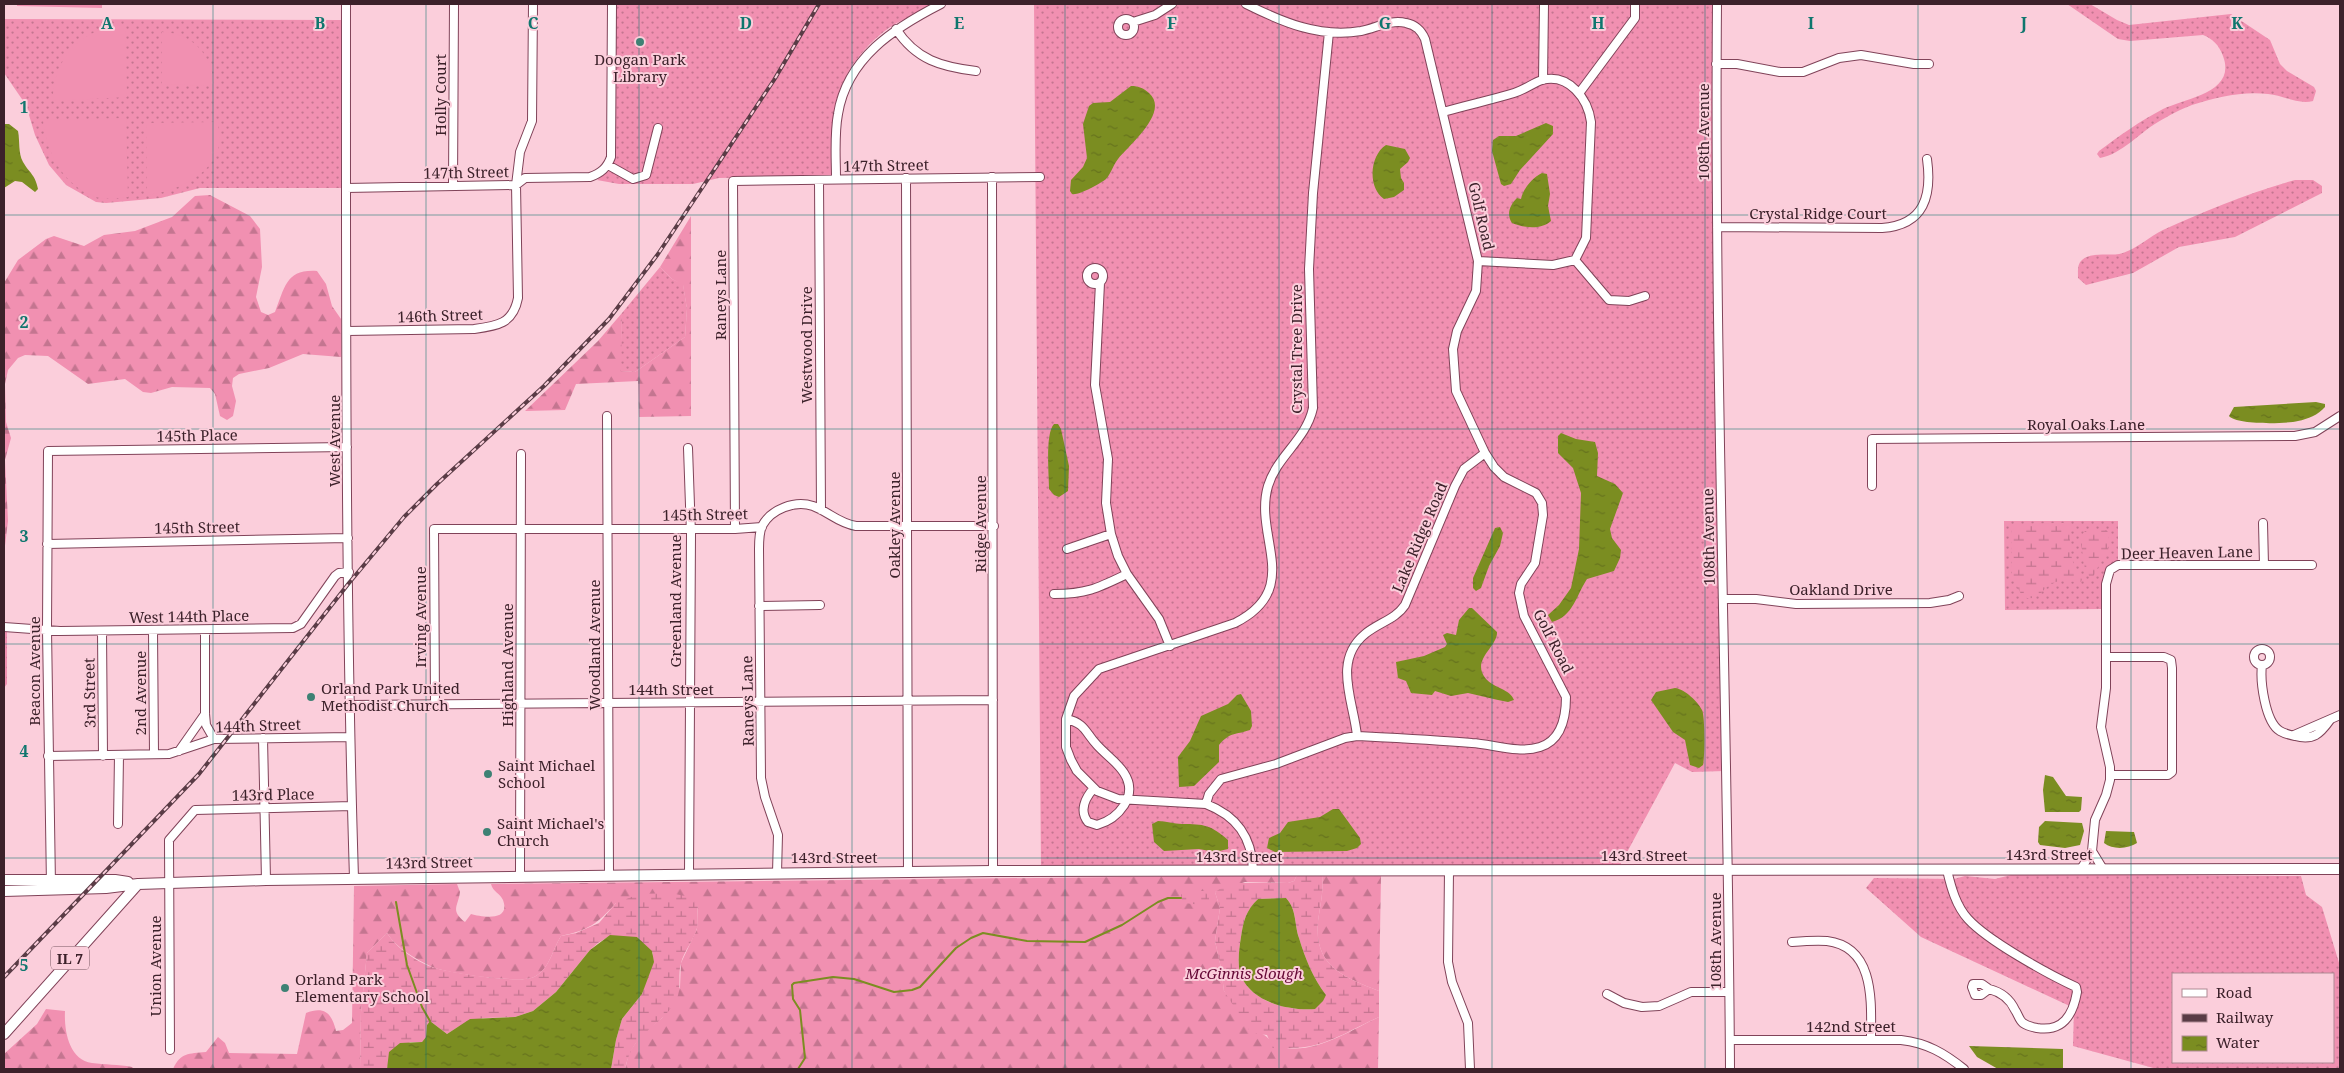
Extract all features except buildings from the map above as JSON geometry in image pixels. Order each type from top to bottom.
[{"type":"main road","name":"143rd Street","points":[[138,884],[609,874],[993,871],[2340,869]]},
{"type":"main road","points":[[4,880],[107,890],[114,898],[111,912]]},
{"type":"main road","points":[[4,891],[115,880],[138,884]]},
{"type":"main road","points":[[98,888],[138,884]]},
{"type":"main road","name":"IL 7","points":[[4,1034],[138,884]]},
{"type":"street","name":"West Avenue","points":[[346,4],[347,447],[350,737],[354,878]]},
{"type":"street","name":"Holly Court","points":[[453,186],[454,4]]},
{"type":"street","points":[[516,185],[520,152],[532,121],[533,4]]},
{"type":"street","points":[[612,4],[611,157],[608,165],[633,179],[646,175],[658,128]]},
{"type":"street","points":[[836,180],[838,114],[850,76],[865,56],[896,29],[941,4]]},
{"type":"street","points":[[1133,22],[1155,14],[1172,4]]},
{"type":"street","points":[[1246,4],[1282,22],[1305,29],[1329,32]]},
{"type":"street","points":[[1543,80],[1544,4]]},
{"type":"street","points":[[1580,92],[1635,18],[1635,4]]},
{"type":"street","name":"108th Avenue","points":[[1716,4],[1717,227],[1729,870],[1730,1069]]},
{"type":"street","name":"Golf Road","points":[[1206,804],[1209,794],[1221,780],[1276,764],[1345,738],[1357,736],[1473,743],[1527,749],[1540,747],[1549,742],[1558,734],[1563,724],[1566,697],[1524,616],[1519,593],[1521,584],[1535,563],[1544,515],[1542,503],[1536,493],[1528,487],[1504,477],[1485,453],[1456,391],[1452,361],[1457,331],[1476,291],[1478,261],[1425,39],[1415,25],[1404,22],[1393,22],[1360,31],[1329,32]]},
{"type":"street","points":[[896,29],[908,44],[927,59],[946,67],[976,72]]},
{"type":"street","name":"Crystal Tree Drive","points":[[1253,870],[1251,848],[1240,825],[1232,817],[1206,804],[1128,800],[1109,797],[1094,788],[1077,771],[1066,748],[1066,719],[1074,696],[1099,669],[1170,646],[1245,618],[1262,601],[1270,584],[1273,558],[1265,506],[1267,489],[1280,460],[1303,434],[1310,421],[1313,408],[1309,268],[1313,192],[1329,32]]},
{"type":"street","points":[[1716,64],[1737,64],[1798,72],[1812,70],[1839,58],[1861,55],[1914,64],[1929,64]]},
{"type":"street","points":[[1443,112],[1517,92],[1543,80],[1568,84],[1580,92],[1590,111],[1592,122],[1586,238],[1575,260]]},
{"type":"street","name":"Crystal Ridge Court","points":[[1717,227],[1882,228],[1900,225],[1918,212],[1926,198],[1930,177],[1927,158]]},
{"type":"street","name":"147th Street","points":[[346,188],[516,185],[525,178],[590,177],[600,174],[608,165]]},
{"type":"street","name":"Ridge Avenue","points":[[992,177],[993,871]]},
{"type":"street","name":"147th Street","points":[[733,181],[1040,177]]},
{"type":"street","name":"Oakley Avenue","points":[[906,178],[908,872]]},
{"type":"street","name":"Westwood Drive","points":[[818,180],[821,510]]},
{"type":"street","name":"Raneys Lane","points":[[733,181],[735,530]]},
{"type":"street","name":"146th Street","points":[[347,331],[474,329],[492,327],[506,321],[516,312],[518,298],[516,185]]},
{"type":"street","points":[[1478,261],[1553,265],[1575,260]]},
{"type":"street","points":[[1575,260],[1609,300],[1629,302],[1646,296]]},
{"type":"street","points":[[1100,282],[1095,385],[1108,460],[1106,503],[1111,534],[1118,556],[1127,574],[1159,619],[1170,646]]},
{"type":"street","name":"Woodland Avenue","points":[[607,416],[609,874]]},
{"type":"street","name":"Royal Oaks Lane","points":[[1872,486],[1872,440],[2294,436],[2315,432],[2340,416]]},
{"type":"street","name":"145th Place","points":[[48,452],[347,447]]},
{"type":"street","name":"Greenland Avenue","points":[[688,448],[689,874]]},
{"type":"street","name":"Beacon Avenue","points":[[48,452],[47,630],[51,885]]},
{"type":"street","name":"Lake Ridge Road","points":[[1357,736],[1346,680],[1350,656],[1363,636],[1379,623],[1396,615],[1406,605],[1454,486],[1464,469],[1485,453]]},
{"type":"street","name":"Highland Avenue","points":[[520,876],[521,454]]},
{"type":"street","name":"145th Street","points":[[434,529],[608,528],[735,530],[762,527],[775,512],[784,507],[800,504],[821,510],[846,524],[864,527],[994,526]]},
{"type":"street","points":[[2263,523],[2264,564]]},
{"type":"street","name":"Raneys Lane","points":[[762,527],[759,538],[761,778],[778,835],[777,873]]},
{"type":"street","name":"Irving Avenue","points":[[434,529],[434,704]]},
{"type":"street","points":[[1067,549],[1111,534]]},
{"type":"street","name":"145th Street","points":[[47,544],[348,538]]},
{"type":"street","name":"Deer Heaven Lane","points":[[2081,869],[2092,851],[2093,827],[2106,795],[2111,775],[2101,727],[2106,694],[2107,574],[2114,567],[2124,564],[2312,565]]},
{"type":"street","name":"West 144th Place","points":[[4,627],[102,631],[293,628],[301,624],[335,576],[339,573],[349,572]]},
{"type":"street","points":[[1054,594],[1076,594],[1092,591],[1127,574]]},
{"type":"street","name":"Oakland Drive","points":[[1723,600],[1756,599],[1796,604],[1930,603],[1949,600],[1959,596]]},
{"type":"street","points":[[759,606],[820,605]]},
{"type":"street","points":[[205,630],[205,714],[206,725],[214,739]]},
{"type":"street","name":"3rd Street","points":[[102,631],[103,756]]},
{"type":"street","name":"2nd Avenue","points":[[153,631],[154,754]]},
{"type":"street","points":[[2106,657],[2168,658],[2172,668],[2172,772],[2168,775],[2111,775]]},
{"type":"street","points":[[2262,665],[2263,684],[2271,721],[2280,732],[2294,736],[2320,722],[2340,715]]},
{"type":"street","name":"144th Street","points":[[350,704],[993,700]]},
{"type":"street","points":[[178,752],[205,714]]},
{"type":"street","points":[[1066,719],[1081,724],[1098,746],[1125,774],[1128,800],[1120,812],[1101,824],[1092,824],[1085,818],[1084,804],[1094,788]]},
{"type":"street","name":"144th Street","points":[[48,756],[103,756],[178,752],[214,739],[350,737]]},
{"type":"street","points":[[264,738],[266,880]]},
{"type":"street","points":[[118,755],[118,824]]},
{"type":"street","name":"143rd Place","points":[[195,810],[352,806]]},
{"type":"street","name":"Union Avenue","points":[[170,1050],[169,840],[195,810]]},
{"type":"street","points":[[2092,851],[2103,869]]},
{"type":"street","points":[[1947,870],[1955,898],[1967,918],[1998,942],[2076,988],[2077,992],[2064,1023],[2058,1028],[2042,1028],[2028,1026],[2021,1022],[2013,1005],[1999,991],[1990,988]]},
{"type":"street","points":[[1448,871],[1448,962],[1452,982],[1468,1023],[1470,1069]]},
{"type":"street","points":[[1792,942],[1828,941],[1843,946],[1864,966],[1870,990],[1872,1040]]},
{"type":"street","points":[[1607,994],[1624,1003],[1642,1007],[1659,1006],[1691,992],[1729,992]]},
{"type":"street","name":"142nd Street","points":[[1730,1040],[1872,1040],[1918,1042],[1946,1054],[1964,1069]]},
{"type":"green space","points":[[17,4],[102,4],[102,8],[17,6]]},
{"type":"green space","points":[[616,4],[937,4],[900,21],[884,31],[865,49],[849,70],[838,94],[833,114],[832,176],[719,178],[693,184],[619,184],[597,180],[609,171],[616,153]]},
{"type":"green space","points":[[1034,4],[1714,4],[1725,771],[1692,772],[1675,763],[1618,869],[1041,867]]},
{"type":"green space","points":[[2067,4],[2090,4],[2129,25],[2231,14],[2270,40],[2280,64],[2287,71],[2314,87],[2316,91],[2313,101],[2302,102],[2259,93],[2230,95],[2210,99],[2183,108],[2151,127],[2123,148],[2100,158],[2097,154],[2099,151],[2146,119],[2163,109],[2195,97],[2216,86],[2223,78],[2225,68],[2223,56],[2215,43],[2203,35],[2130,41],[2118,39]]},
{"type":"green space","points":[[4,19],[342,20],[344,188],[200,188],[161,198],[106,203],[96,202],[66,185],[49,165],[35,135],[26,105],[4,73]]},
{"type":"green space","points":[[125,25],[127,97],[53,101],[54,86],[58,72],[72,48],[95,32]]},
{"type":"green space","points":[[162,32],[183,36],[199,48],[210,65],[214,86],[162,84]]},
{"type":"green space","points":[[126,118],[128,197],[104,198],[84,192],[66,176],[52,156],[43,120]]},
{"type":"green space","points":[[218,122],[219,146],[214,159],[207,168],[179,187],[147,195],[146,123]]},
{"type":"green space","points":[[2295,180],[2313,180],[2322,186],[2322,193],[2235,237],[2179,247],[2133,273],[2086,285],[2078,278],[2079,264],[2086,257],[2123,253],[2163,230],[2195,216]]},
{"type":"green space","points":[[210,195],[250,216],[260,229],[262,267],[256,297],[261,312],[268,315],[275,312],[288,281],[293,277],[307,271],[317,271],[326,284],[332,306],[341,319],[341,357],[303,354],[269,368],[239,374],[233,378],[232,386],[236,401],[233,416],[227,420],[220,416],[215,394],[210,388],[172,387],[151,393],[143,392],[125,379],[88,384],[48,356],[25,355],[18,358],[8,370],[5,384],[6,422],[11,438],[5,460],[8,521],[4,554],[4,283],[18,260],[46,239],[54,236],[84,246],[104,235],[135,231],[172,217],[195,196]]},
{"type":"green space","points":[[691,216],[691,416],[639,417],[638,381],[576,384],[565,410],[525,411],[598,341],[622,313],[621,371],[635,372],[685,337],[687,309],[683,285],[672,279],[660,267]]},
{"type":"green space","points":[[660,267],[672,279],[683,284],[687,309],[685,337],[635,372],[620,371],[622,313]]},
{"type":"green space","points":[[2004,521],[2118,521],[2118,561],[2111,564],[2107,569],[2102,581],[2102,609],[2005,610]]},
{"type":"green space","points":[[2064,523],[2072,528],[2070,540],[2071,554],[2075,568],[2082,579],[2081,582],[2056,582],[2035,597],[2027,598],[2022,596],[2012,576],[2011,524]]},
{"type":"green space","points":[[2106,530],[2109,533],[2108,554],[2100,563],[2092,579],[2084,565],[2079,538],[2085,531]]},
{"type":"green space","points":[[4,628],[7,628],[7,684],[4,688]]},
{"type":"green space","points":[[2015,874],[2301,876],[2306,895],[2322,907],[2340,966],[2340,1069],[2157,1069],[2073,1046],[2074,1008],[1921,937],[1866,888],[1874,878],[1954,879],[1965,876],[1995,879]]},
{"type":"green space","name":"McGinnis Slough","points":[[1297,875],[1294,881],[1288,883],[1245,882],[1215,892],[1220,908],[1215,941],[1224,991],[1260,1033],[1282,1047],[1294,1049],[1307,1048],[1332,1040],[1379,1017],[1378,1069],[625,1069],[629,1053],[641,1035],[662,1018],[680,987],[681,963],[697,929],[698,905],[616,903],[592,925],[561,936],[544,969],[534,977],[526,979],[483,977],[432,967],[401,948],[387,933],[367,953],[361,1012],[360,1069],[173,1069],[182,1057],[206,1052],[218,1037],[225,1043],[229,1053],[297,1054],[306,1013],[312,1011],[318,1010],[326,1013],[332,1020],[336,1031],[343,1030],[352,1023],[354,886],[457,884],[460,892],[456,911],[465,922],[471,914],[488,917],[499,915],[503,912],[503,900],[491,884]]},
{"type":"green space","points":[[1297,875],[1322,875],[1322,893],[1318,922],[1318,937],[1321,950],[1326,960],[1343,975],[1379,991],[1379,1017],[1324,1042],[1305,1047],[1274,1051],[1267,1035],[1251,1033],[1224,991],[1215,941],[1220,908],[1215,892],[1230,883],[1288,883],[1294,881]],"holes":[[[1286,898],[1290,903],[1307,960],[1313,975],[1326,995],[1314,1009],[1293,1008],[1272,1003],[1253,992],[1246,985],[1240,972],[1239,957],[1242,931],[1244,921],[1251,908],[1258,899]]]},
{"type":"green space","points":[[1322,875],[1381,876],[1379,991],[1343,975],[1326,960],[1321,950],[1318,937],[1318,922],[1322,893]]},
{"type":"green space","points":[[1184,891],[1205,891],[1209,897],[1209,902],[1204,905],[1183,903],[1181,895]]},
{"type":"green space","points":[[671,893],[689,897],[698,905],[697,928],[681,963],[677,999],[667,1013],[633,1047],[625,1069],[611,1069],[616,1040],[622,1019],[642,994],[653,953],[637,937],[608,937],[598,943],[590,950],[556,992],[533,1011],[515,1017],[483,1018],[458,1027],[447,1034],[430,1021],[427,1025],[426,1037],[422,1042],[410,1042],[387,1069],[360,1069],[361,1012],[367,953],[387,933],[408,954],[422,963],[435,968],[486,977],[526,979],[534,977],[544,969],[561,936],[576,933],[599,923],[616,903],[639,894]]},
{"type":"green space","points":[[46,1009],[65,1011],[67,1035],[73,1051],[84,1061],[127,1066],[134,1069],[4,1069],[4,1054],[37,1024]]},
{"type":"water","points":[[1131,86],[1139,87],[1149,93],[1154,101],[1155,109],[1152,118],[1139,137],[1118,159],[1106,179],[1084,191],[1072,194],[1070,191],[1071,180],[1083,167],[1087,158],[1083,124],[1089,106],[1093,103],[1110,102]]},
{"type":"water","points":[[1546,123],[1553,126],[1553,134],[1520,170],[1511,184],[1504,186],[1501,184],[1492,151],[1493,140],[1499,136],[1516,136]]},
{"type":"water","points":[[4,124],[9,124],[18,131],[20,155],[35,180],[38,189],[35,192],[22,182],[15,181],[4,188]]},
{"type":"water","points":[[1386,145],[1405,149],[1410,158],[1400,169],[1404,190],[1394,197],[1384,199],[1375,187],[1373,171],[1377,156]]},
{"type":"water","points":[[1542,173],[1547,174],[1550,194],[1548,206],[1551,221],[1537,227],[1512,223],[1509,213],[1512,204],[1517,198],[1521,199],[1528,184]]},
{"type":"water","points":[[2316,402],[2325,404],[2325,407],[2313,416],[2292,422],[2251,422],[2233,419],[2229,416],[2234,407]]},
{"type":"water","points":[[1054,424],[1058,424],[1061,429],[1069,466],[1068,491],[1059,497],[1054,495],[1049,489],[1048,445],[1051,429]]},
{"type":"water","points":[[1561,433],[1576,439],[1595,442],[1598,453],[1597,476],[1615,484],[1623,493],[1610,529],[1612,538],[1621,550],[1620,558],[1614,571],[1587,579],[1570,610],[1552,622],[1548,615],[1559,605],[1571,588],[1579,549],[1581,493],[1573,468],[1558,453],[1558,436]]},
{"type":"water","points":[[1500,527],[1503,533],[1500,546],[1489,566],[1481,588],[1476,591],[1473,588],[1473,578],[1495,528]]},
{"type":"water","points":[[1469,608],[1472,608],[1497,632],[1496,638],[1483,660],[1482,672],[1489,682],[1509,693],[1514,700],[1508,702],[1468,693],[1451,696],[1435,691],[1432,695],[1411,693],[1406,681],[1398,678],[1396,662],[1424,656],[1445,647],[1447,644],[1443,635],[1447,633],[1456,635],[1459,620]]},
{"type":"water","points":[[1675,688],[1691,696],[1698,703],[1703,713],[1704,754],[1703,765],[1699,768],[1690,765],[1685,740],[1673,732],[1651,700],[1656,692]]},
{"type":"water","points":[[1241,694],[1251,711],[1252,726],[1250,730],[1233,734],[1226,738],[1219,745],[1219,762],[1194,786],[1179,787],[1178,757],[1190,741],[1201,716],[1228,704],[1237,695]]},
{"type":"water","points":[[2045,775],[2053,777],[2066,796],[2082,797],[2081,810],[2079,812],[2045,812],[2043,790]]},
{"type":"water","points":[[1333,809],[1339,809],[1360,838],[1361,844],[1357,848],[1347,851],[1275,852],[1267,848],[1269,838],[1280,833],[1288,822],[1320,817]]},
{"type":"water","points":[[1158,821],[1207,826],[1228,840],[1228,849],[1215,852],[1199,849],[1164,851],[1154,842],[1152,824]]},
{"type":"water","points":[[2045,821],[2082,823],[2084,831],[2080,845],[2065,848],[2040,845],[2038,842],[2039,827]]},
{"type":"water","points":[[2106,831],[2134,832],[2137,843],[2129,847],[2112,847],[2104,843]]},
{"type":"water","points":[[1286,898],[1294,912],[1297,932],[1313,975],[1326,995],[1315,1009],[1294,1008],[1272,1003],[1253,992],[1241,976],[1239,957],[1242,932],[1244,921],[1251,907],[1258,899]]},
{"type":"water","points":[[610,935],[637,937],[652,951],[654,962],[642,994],[622,1019],[611,1069],[387,1069],[389,1052],[400,1043],[422,1042],[426,1037],[427,1025],[430,1021],[447,1034],[470,1019],[515,1017],[533,1011],[556,992],[590,950]]},
{"type":"water","points":[[1969,1046],[2063,1049],[2063,1069],[1998,1069],[1977,1057]]},
{"type":"waterway","points":[[798,1069],[805,1058],[800,1010],[793,999],[792,985],[794,983],[833,977],[854,979],[894,992],[912,990],[920,987],[956,948],[983,933],[1027,941],[1085,942],[1122,925],[1158,902],[1168,898],[1181,898]]},
{"type":"waterway","points":[[396,902],[407,965],[422,1007],[430,1021]]},
{"type":"railway","points":[[4,977],[199,774],[349,583],[404,517],[437,484],[544,386],[609,319],[658,254],[774,80],[819,4]]},
{"type":"place","name":"Doogan Park Library","points":[[640,42]]},
{"type":"place","name":"Orland Park United Methodist Church","points":[[311,697]]},
{"type":"place","name":"Saint Michael School","points":[[488,774]]},
{"type":"place","name":"Saint Michael's Church","points":[[487,832]]},
{"type":"place","name":"Orland Park Elementary School","points":[[285,988]]}]
